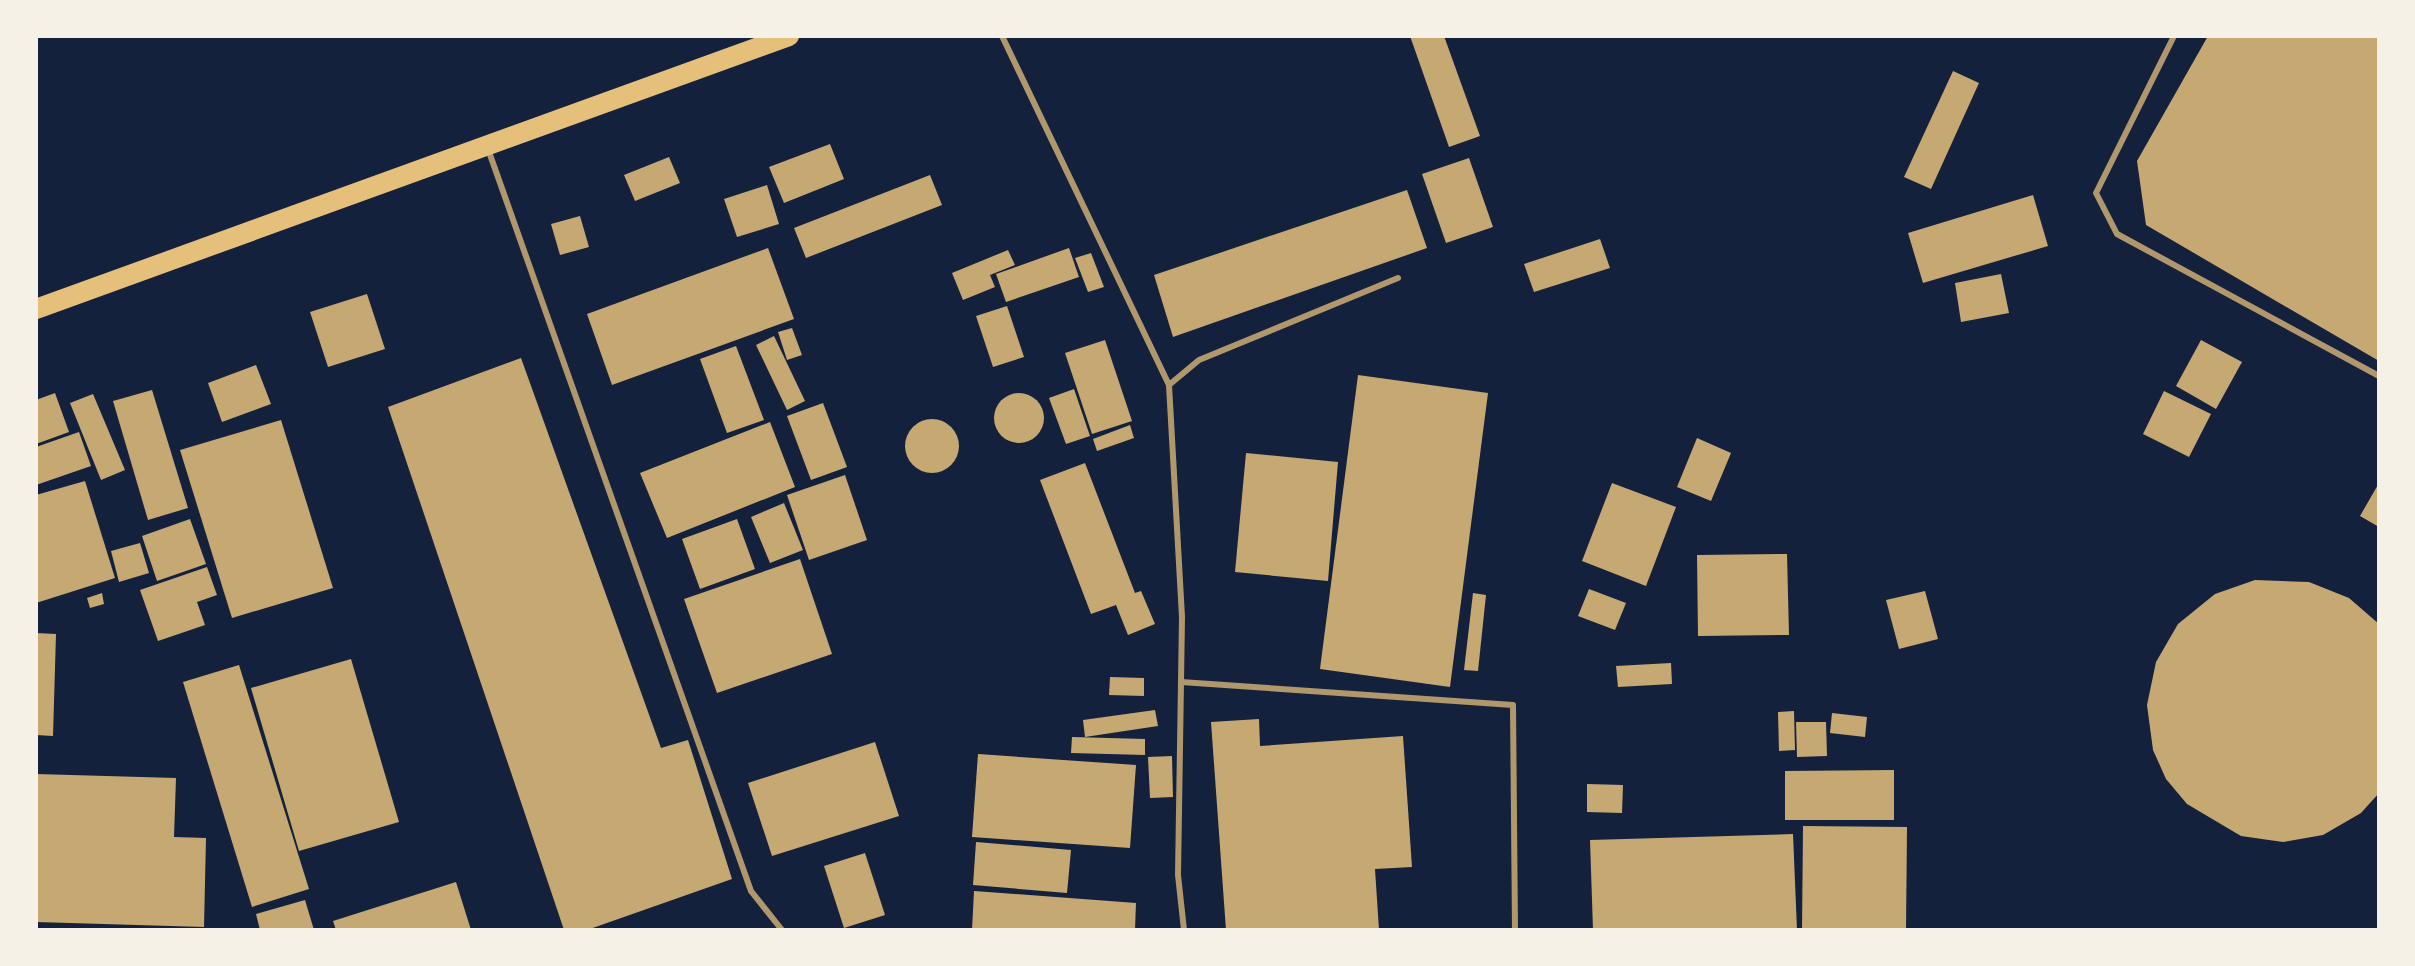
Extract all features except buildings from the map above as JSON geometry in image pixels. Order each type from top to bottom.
[{"type":"main road","points":[[36,309],[789,36]]},
{"type":"lane","points":[[1002,36],[1169,385],[1182,617],[1178,875],[1184,930]]},
{"type":"lane","points":[[2174,36],[2096,193],[2117,234],[2379,376]]},
{"type":"lane","points":[[487,146],[751,891],[782,930]]},
{"type":"lane","points":[[1169,385],[1199,360],[1398,278]]},
{"type":"lane","points":[[1181,682],[1513,705],[1515,930]]}]
